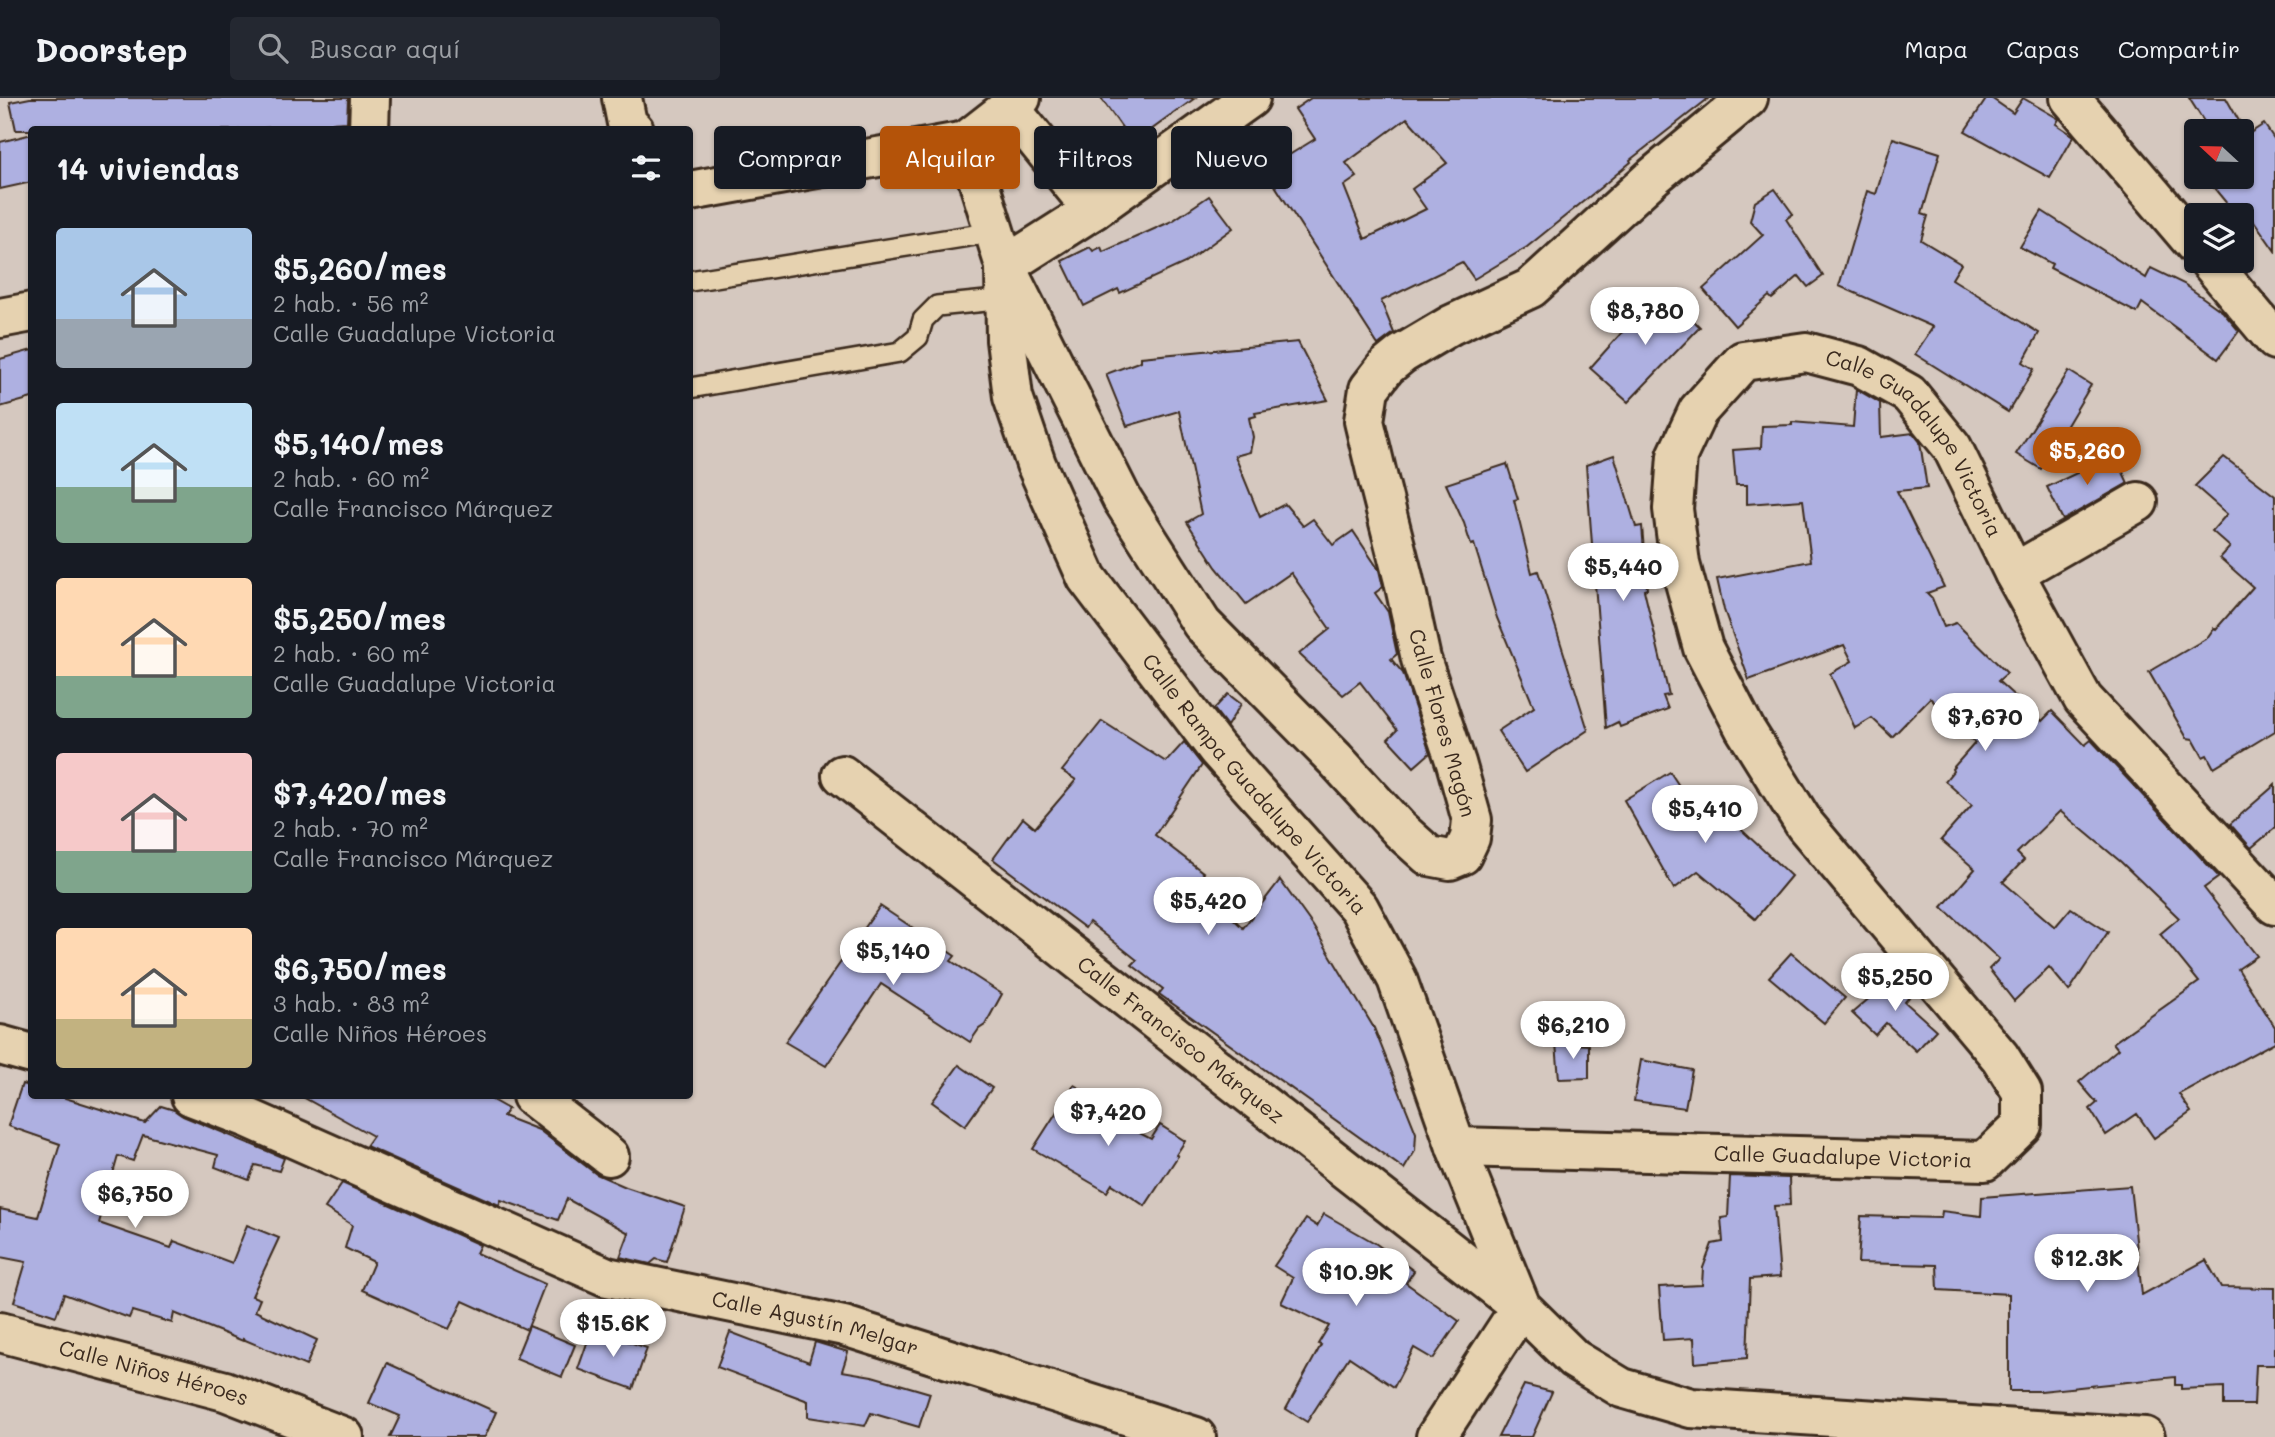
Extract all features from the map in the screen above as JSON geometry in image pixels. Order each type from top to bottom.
[{"type":"street","points":[[369,126],[370,98]]},
{"type":"street","points":[[622,98],[630,126]]},
{"type":"street","points":[[1002,266],[1093,210],[1250,98]]},
{"type":"street","name":"Calle Flores Magón","points":[[980,189],[1002,266],[1122,499],[1202,625],[1335,759],[1400,830],[1429,856],[1450,860],[1462,855],[1470,838],[1472,820],[1421,659],[1377,479],[1364,421],[1369,389],[1386,367],[1402,354],[1451,325],[1531,288],[1654,176],[1748,98]]},
{"type":"street","points":[[2070,98],[2184,232]]},
{"type":"street","points":[[985,126],[1015,103],[1093,210]]},
{"type":"street","points":[[697,183],[880,154]]},
{"type":"street","name":"Calle Rampa Guadalupe Victoria","points":[[1002,266],[1006,340],[1013,397],[1036,464],[1087,578],[1217,749],[1359,908],[1398,979],[1456,1147],[1521,1307]]},
{"type":"street","points":[[2219,273],[2275,340]]},
{"type":"street","points":[[0,318],[28,313]]},
{"type":"street","name":"Calle Guadalupe Victoria","points":[[1456,1147],[1985,1161],[2022,1125],[2022,1092],[2000,1057],[1805,825],[1745,729],[1703,648],[1680,564],[1673,509],[1677,456],[1698,411],[1743,361],[1806,352],[1859,366],[1909,394],[1952,447],[2014,573],[2083,699],[2275,905]]},
{"type":"street","points":[[2014,573],[2138,502]]},
{"type":"street","name":"Calle Francisco Márquez","points":[[842,775],[1521,1307],[1574,1359],[1622,1388],[1691,1408],[2145,1437]]},
{"type":"street","points":[[0,1045],[28,1053]]},
{"type":"street","name":"Calle Agustín Melgar","points":[[199,1099],[246,1117],[607,1277],[844,1326],[1196,1437]]},
{"type":"street","points":[[536,1099],[608,1156]]},
{"type":"street","points":[[1436,1437],[1521,1307]]},
{"type":"street","name":"Calle Niños Héroes","points":[[0,1332],[225,1391],[344,1437]]},
{"type":"lane","points":[[693,281],[1002,266]]},
{"type":"lane","points":[[693,387],[900,352],[918,337],[923,320],[937,306],[1002,266]]},
{"type":"building","points":[[30,98],[348,98],[347,122],[332,123],[332,126],[28,126],[28,130],[16,130],[10,102]]},
{"type":"building","points":[[1101,98],[1195,98],[1156,126],[1121,126]]},
{"type":"building","points":[[1311,98],[1709,98],[1527,247],[1474,279],[1462,262],[1381,301],[1394,333],[1378,345],[1277,189],[1292,189],[1292,153],[1315,139],[1295,109]],"holes":[[[1407,118],[1447,163],[1412,189],[1426,209],[1365,239],[1344,186],[1357,177],[1346,163]]]},
{"type":"building","points":[[1987,98],[2013,113],[2023,98],[2059,119],[2056,124],[2074,136],[2050,178],[1965,131]]},
{"type":"building","points":[[2189,98],[2226,98],[2238,119],[2202,119]]},
{"type":"building","points":[[2264,124],[2275,140],[2275,251],[2254,221],[2254,203],[2226,203],[2215,189],[2254,189],[2254,130]]},
{"type":"building","points":[[28,135],[28,183],[0,189],[0,142]]},
{"type":"building","points":[[1893,138],[1940,153],[1922,214],[1928,216],[1921,240],[1961,264],[1952,279],[2039,333],[2023,362],[2034,369],[2008,412],[1915,354],[1933,327],[1839,286],[1867,191],[1876,194]]},
{"type":"building","points":[[1775,189],[1793,214],[1786,219],[1823,276],[1808,287],[1799,276],[1772,299],[1769,296],[1735,326],[1703,289],[1763,235],[1750,221],[1755,202]]},
{"type":"building","points":[[1209,196],[1233,228],[1185,263],[1120,293],[1118,289],[1084,306],[1062,261],[1090,247],[1093,251],[1101,247],[1103,252],[1172,221]]},
{"type":"building","points":[[2042,211],[2146,278],[2151,268],[2184,284],[2223,312],[2239,331],[2218,359],[2142,303],[2137,313],[2050,268],[2052,264],[2020,247]]},
{"type":"building","points":[[1664,292],[1700,327],[1628,402],[1590,368],[1650,301],[1653,304]]},
{"type":"building","points":[[1298,342],[1328,400],[1255,413],[1256,416],[1249,418],[1253,437],[1250,452],[1235,456],[1260,517],[1285,504],[1303,526],[1313,519],[1333,545],[1353,531],[1379,570],[1383,587],[1375,593],[1388,612],[1397,654],[1391,659],[1403,673],[1430,753],[1414,767],[1388,739],[1397,730],[1360,682],[1343,695],[1299,654],[1330,629],[1291,573],[1246,604],[1216,567],[1187,522],[1201,514],[1179,411],[1127,426],[1106,374],[1141,361],[1141,357]]},
{"type":"building","points":[[28,351],[28,399],[0,407],[0,359]]},
{"type":"building","points":[[2069,371],[2091,385],[2041,469],[2016,454]]},
{"type":"building","points":[[1856,389],[1880,403],[1881,437],[1913,433],[1920,442],[1927,488],[1897,491],[1944,587],[1927,593],[1932,598],[1944,627],[1956,623],[2007,673],[1998,681],[2042,721],[2052,711],[2085,745],[2091,740],[2219,877],[2204,888],[2257,956],[2238,969],[2275,1027],[2275,1042],[2179,1094],[2191,1112],[2154,1138],[2137,1114],[2106,1135],[2090,1109],[2097,1103],[2079,1082],[2118,1049],[2113,1043],[2199,982],[2160,934],[2179,918],[2121,862],[2060,811],[2017,853],[2024,860],[2003,882],[2055,927],[2071,908],[2108,932],[2069,991],[2049,967],[2014,1001],[1989,969],[1999,959],[1942,907],[1975,869],[1941,840],[1972,805],[1945,781],[1975,743],[1930,698],[1892,737],[1872,718],[1855,728],[1830,674],[1852,661],[1844,645],[1749,680],[1724,610],[1717,579],[1811,561],[1803,500],[1747,504],[1747,485],[1736,485],[1733,450],[1761,448],[1762,426],[1792,425],[1792,422],[1853,427]]},
{"type":"building","points":[[1614,455],[1636,527],[1642,526],[1647,589],[1644,590],[1669,695],[1663,696],[1668,709],[1620,727],[1618,722],[1606,728],[1586,465]]},
{"type":"building","points":[[2115,455],[2128,483],[2063,520],[2047,487]]},
{"type":"building","points":[[2224,457],[2275,496],[2275,731],[2214,768],[2207,755],[2203,757],[2193,739],[2187,738],[2149,672],[2207,638],[2253,587],[2220,558],[2230,547],[2212,531],[2227,514],[2195,486]]},
{"type":"building","points":[[1507,464],[1518,499],[1514,500],[1532,573],[1538,571],[1588,730],[1525,772],[1498,731],[1534,707],[1497,618],[1474,544],[1471,545],[1446,484]]},
{"type":"building","points":[[1228,694],[1241,704],[1227,726],[1214,709]]},
{"type":"building","points":[[1102,721],[1166,762],[1184,742],[1202,765],[1155,835],[1204,873],[1196,883],[1243,928],[1280,880],[1313,926],[1374,1028],[1416,1133],[1415,1151],[1404,1169],[1159,994],[1163,989],[1132,965],[1137,960],[1089,922],[1085,928],[993,859],[1023,818],[1035,828],[1076,780],[1062,771]]},
{"type":"building","points":[[1670,772],[1689,801],[1702,793],[1791,876],[1755,919],[1698,871],[1674,889],[1624,800]]},
{"type":"building","points":[[2275,785],[2275,828],[2251,848],[2230,824]]},
{"type":"building","points":[[880,906],[955,956],[951,961],[1002,994],[985,1025],[970,1042],[881,984],[826,1066],[785,1042]]},
{"type":"building","points":[[1791,953],[1845,998],[1824,1023],[1769,977]]},
{"type":"building","points":[[1900,972],[1915,990],[1905,1002],[1936,1030],[1916,1051],[1886,1023],[1875,1035],[1852,1013]]},
{"type":"building","points":[[1556,1043],[1589,1045],[1589,1078],[1559,1079]]},
{"type":"building","points":[[1641,1060],[1692,1070],[1685,1108],[1634,1101]]},
{"type":"building","points":[[959,1065],[992,1088],[965,1126],[932,1102]]},
{"type":"building","points":[[22,1084],[28,1086],[28,1099],[69,1099],[145,1123],[161,1106],[284,1158],[279,1171],[255,1165],[249,1180],[215,1167],[218,1155],[143,1135],[133,1161],[118,1156],[99,1223],[171,1248],[174,1241],[232,1263],[247,1225],[279,1238],[252,1296],[260,1299],[255,1311],[317,1340],[306,1366],[174,1313],[172,1323],[132,1311],[129,1318],[64,1294],[56,1316],[14,1302],[26,1262],[0,1257],[0,1209],[38,1217],[60,1144],[8,1126]]},
{"type":"building","points":[[1074,1085],[1102,1101],[1097,1111],[1151,1139],[1160,1125],[1185,1141],[1145,1206],[1112,1184],[1107,1192],[1033,1149]]},
{"type":"building","points":[[306,1099],[490,1099],[508,1109],[503,1116],[539,1130],[596,1174],[685,1207],[667,1262],[656,1259],[650,1264],[620,1257],[629,1233],[567,1199],[558,1220],[501,1200],[499,1205],[366,1146],[373,1136]]},
{"type":"building","points":[[1730,1176],[1789,1178],[1790,1205],[1774,1206],[1780,1277],[1750,1279],[1747,1358],[1695,1363],[1694,1338],[1663,1340],[1659,1287],[1702,1285],[1703,1268],[1712,1244],[1723,1242],[1721,1218],[1728,1217]]},
{"type":"building","points":[[342,1183],[480,1245],[476,1253],[545,1284],[527,1330],[463,1301],[449,1329],[362,1290],[374,1262],[345,1248],[352,1225],[325,1208]]},
{"type":"building","points":[[2130,1186],[2142,1295],[2206,1260],[2221,1287],[2275,1288],[2275,1365],[2256,1365],[2254,1405],[2224,1405],[2224,1387],[2181,1389],[2181,1385],[2175,1385],[2175,1377],[2041,1391],[2009,1391],[2009,1294],[1938,1290],[1937,1265],[1858,1263],[1861,1216],[1941,1218],[1942,1211],[1981,1216],[1982,1197]]},
{"type":"building","points":[[1324,1214],[1375,1243],[1414,1271],[1406,1283],[1459,1321],[1433,1359],[1414,1348],[1394,1387],[1349,1357],[1307,1422],[1286,1409],[1329,1326],[1281,1303],[1293,1278],[1274,1266],[1306,1219],[1317,1226]]},
{"type":"building","points":[[529,1326],[575,1345],[562,1377],[516,1358]]},
{"type":"building","points":[[592,1329],[647,1348],[633,1389],[578,1369]]},
{"type":"building","points":[[730,1332],[809,1362],[815,1342],[848,1352],[842,1371],[872,1376],[930,1393],[919,1427],[871,1413],[865,1426],[808,1417],[808,1401],[717,1367]]},
{"type":"building","points":[[387,1363],[496,1412],[485,1437],[390,1437],[400,1416],[369,1403]]},
{"type":"building","points":[[1524,1385],[1552,1392],[1532,1437],[1498,1437]]}]
